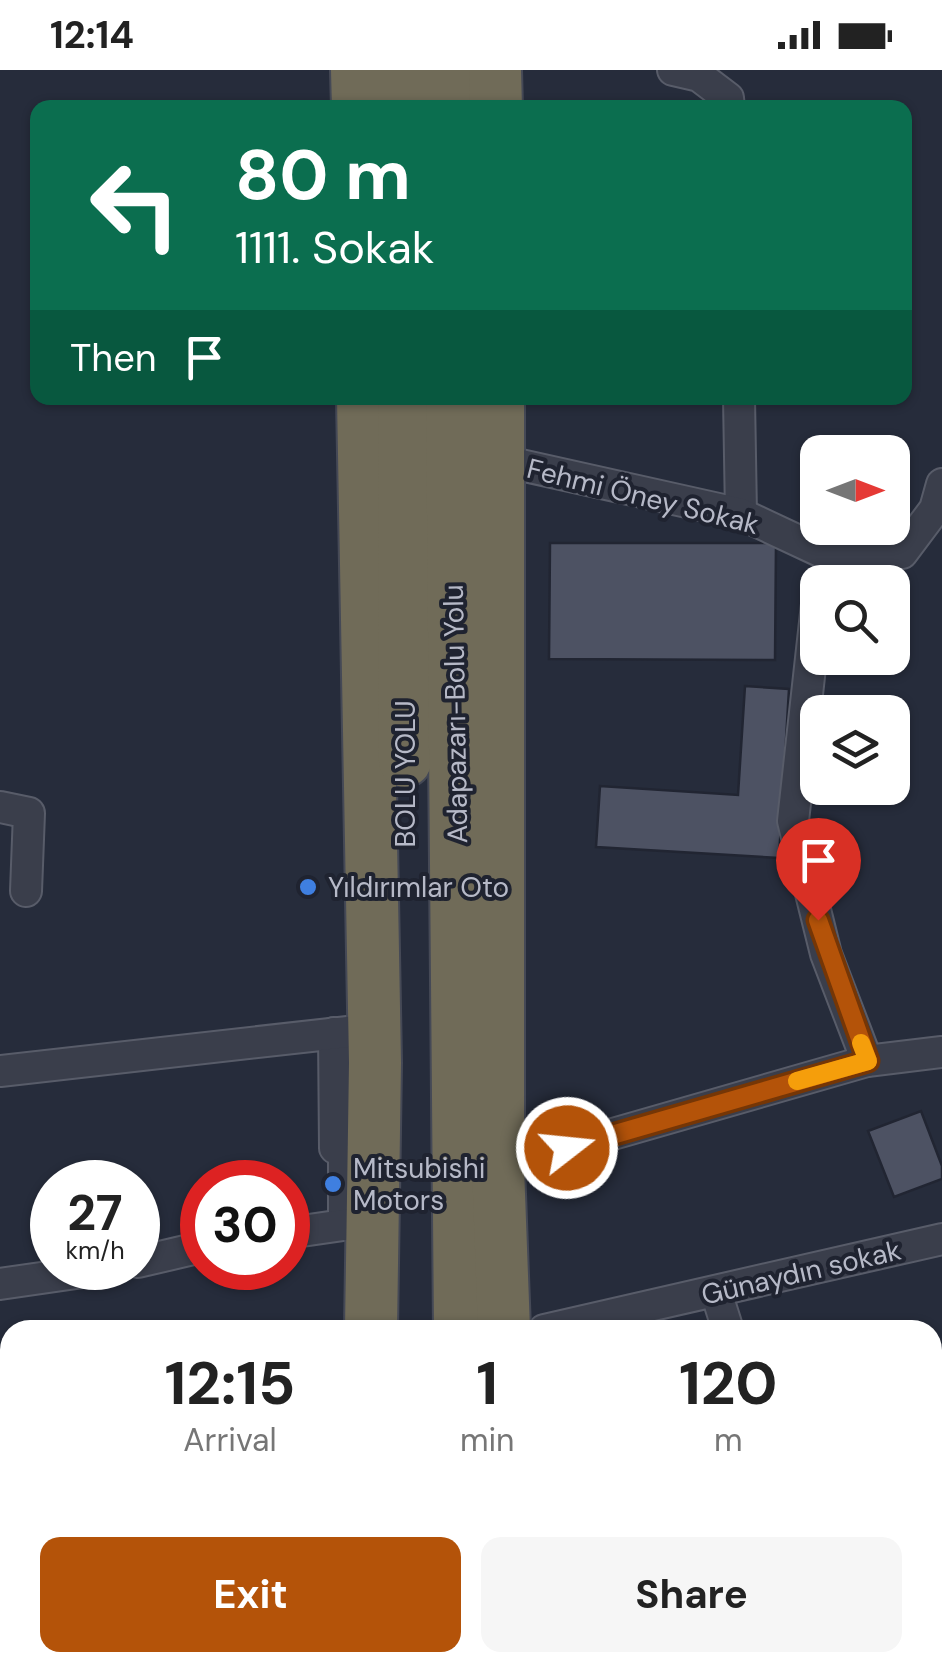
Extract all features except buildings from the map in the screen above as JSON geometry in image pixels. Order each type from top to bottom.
[{"type":"highway","points":[[357,70],[358,100]]},
{"type":"highway","points":[[402,70],[402,100]]},
{"type":"highway","points":[[448,70],[449,100]]},
{"type":"highway","points":[[496,70],[496,100]]},
{"type":"highway","points":[[363,405],[354,1031],[358,1223],[371,1320]]},
{"type":"highway","name":"BOLU YOLU","points":[[404,405],[408,1320]]},
{"type":"highway","name":"Adapazarı-Bolu Yolu","points":[[452,405],[460,1320]]},
{"type":"highway","points":[[498,405],[498,1167],[504,1320]]},
{"type":"highway","points":[[358,1223],[382,1320]]},
{"type":"highway","points":[[495,1320],[500,1236]]},
{"type":"street","points":[[672,70],[699,76],[728,100]]},
{"type":"street","points":[[738,405],[741,514]]},
{"type":"street","name":"Fehmi Öney Sokak","points":[[498,460],[741,514],[822,552],[848,558],[902,553],[935,509],[942,484]]},
{"type":"street","points":[[821,565],[822,552]]},
{"type":"street","points":[[809,675],[793,821],[826,954],[868,1061]]},
{"type":"street","points":[[0,807],[29,813],[26,892]]},
{"type":"street","points":[[0,1070],[354,1031]]},
{"type":"street","points":[[498,1167],[868,1061],[942,1052]]},
{"type":"street","points":[[310,1230],[358,1223]]},
{"type":"street","name":"Günaydın sokak","points":[[589,1320],[942,1239]]},
{"type":"street","points":[[0,1284],[30,1280]]},
{"type":"street","points":[[716,1292],[725,1320]]},
{"type":"slow traffic","points":[[797,1081],[868,1061],[861,1043]]},
{"type":"place","name":"Yıldırımlar Oto","points":[[308,887]]},
{"type":"place","name":"Mitsubishi Motors","points":[[333,1184]]},
{"type":"route","points":[[567,1148],[868,1061],[826,954],[818,920]]}]
